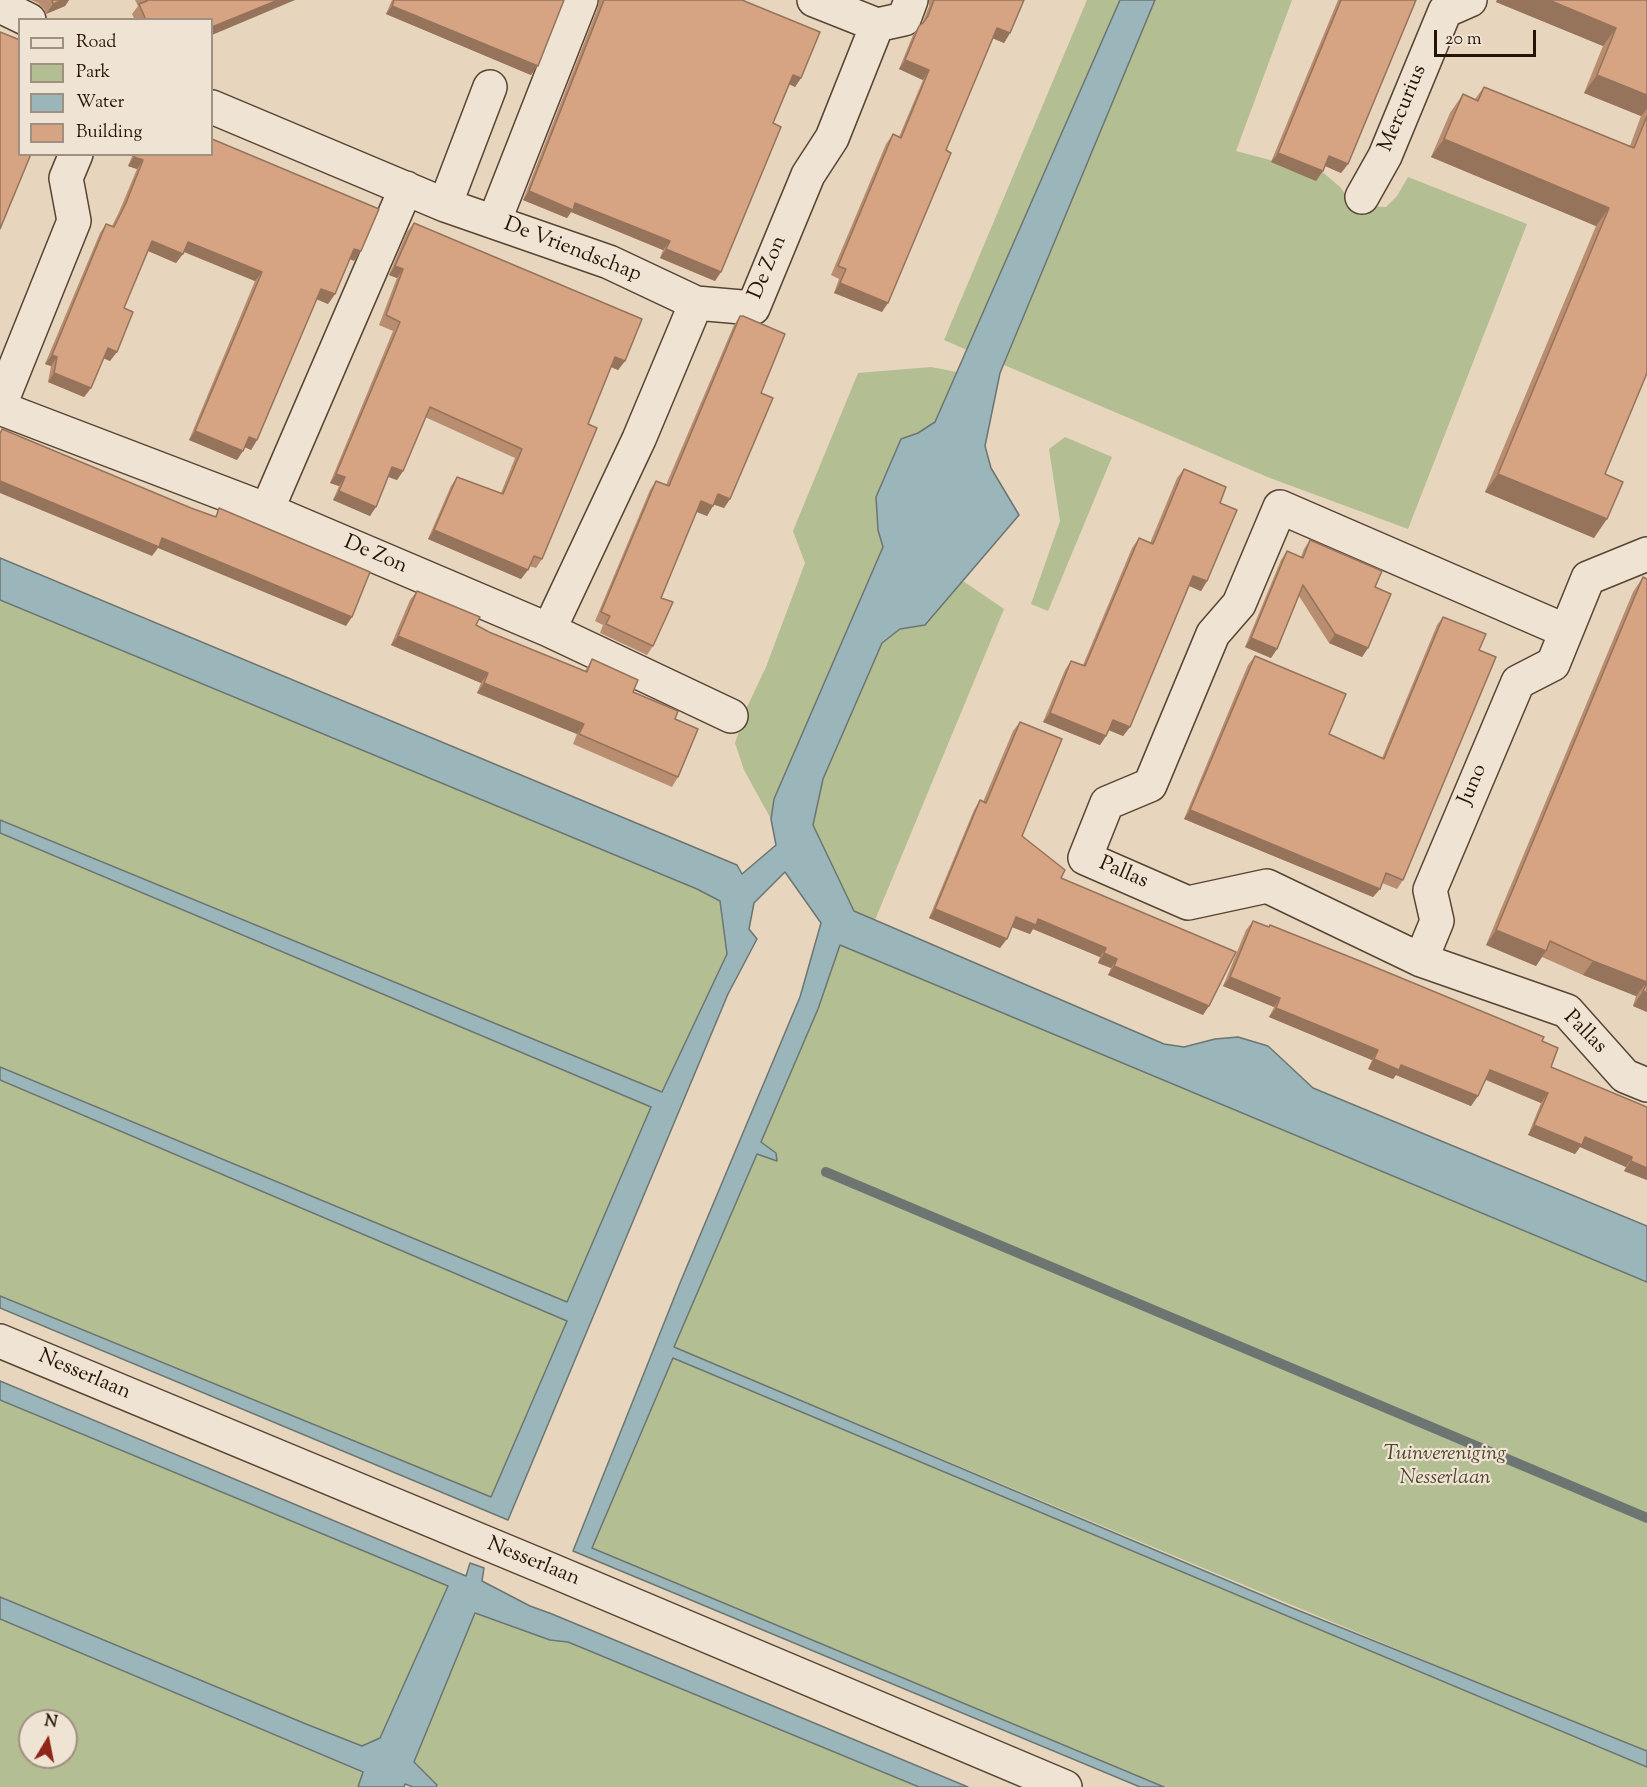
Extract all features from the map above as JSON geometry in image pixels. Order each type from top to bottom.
[{"type":"street","points":[[494,222],[581,0]]},
{"type":"street","points":[[814,0],[877,26],[904,19],[911,0]]},
{"type":"street","name":"Mercurius","points":[[1362,197],[1385,156],[1445,11],[1470,0]]},
{"type":"street","points":[[0,6],[25,18]]},
{"type":"street","name":"De Zon","points":[[696,303],[753,308],[808,175],[832,138],[877,26]]},
{"type":"street","points":[[445,205],[490,87]]},
{"type":"street","name":"De Vriendschap","points":[[213,107],[445,205],[609,262],[696,303]]},
{"type":"street","points":[[0,407],[74,221],[66,178],[75,156]]},
{"type":"street","points":[[267,510],[406,189]]},
{"type":"street","points":[[549,630],[639,439],[696,303]]},
{"type":"street","name":"De Zon","points":[[0,407],[267,510],[549,630],[731,716]]},
{"type":"street","name":"Pallas","points":[[1566,631],[1280,507],[1239,604],[1213,634],[1150,785],[1107,803],[1085,858],[1188,903],[1267,886],[1421,960],[1567,1011],[1625,1076],[1647,1085]]},
{"type":"street","name":"Juno","points":[[1421,960],[1437,921],[1430,890],[1518,682],[1553,664],[1588,578],[1647,554]]},
{"type":"street","name":"Nesserlaan","points":[[0,1341],[573,1579],[1065,1787]]},
{"type":"green space","points":[[1087,0],[1120,0],[967,350],[944,340]]},
{"type":"green space","points":[[1155,0],[1292,0],[1236,151],[1319,169],[1340,187],[1349,199],[1365,206],[1386,207],[1397,196],[1408,177],[1527,224],[1408,529],[1270,478],[1004,365]]},
{"type":"green space","points":[[931,367],[957,372],[935,422],[918,433],[901,439],[878,530],[883,547],[774,799],[771,819],[744,770],[735,743],[747,707],[766,667],[805,563],[793,531],[858,373]]},
{"type":"green space","points":[[1065,437],[1112,457],[1048,611],[1031,604],[1060,521],[1049,449]]},
{"type":"green space","points":[[963,581],[1004,609],[875,920],[854,911],[813,825],[823,779],[882,643],[900,629],[925,625]]},
{"type":"green space","points":[[0,600],[697,889],[720,901],[727,954],[663,1092],[0,820]]},
{"type":"green space","points":[[0,833],[652,1107],[567,1302],[0,1067]]},
{"type":"green space","name":"Tuinvereniging Nesserlaan","points":[[840,945],[1647,1282],[1647,1751],[1476,1682],[674,1347],[757,1153],[777,1161],[776,1153],[761,1143],[818,1009]]},
{"type":"green space","points":[[0,1080],[567,1321],[490,1498],[0,1296]]},
{"type":"green space","points":[[672,1357],[1647,1767],[1647,1787],[1164,1787],[592,1548]]},
{"type":"green space","points":[[0,1400],[448,1586],[380,1739],[362,1746],[0,1597]]},
{"type":"green space","points":[[475,1613],[550,1640],[568,1642],[919,1787],[436,1787],[414,1762]]},
{"type":"green space","points":[[0,1619],[363,1773],[358,1787],[0,1787]]},
{"type":"water","points":[[1120,0],[1155,0],[1000,373],[985,446],[991,468],[1019,515],[925,625],[900,629],[882,643],[823,779],[813,825],[854,911],[1164,1044],[1184,1047],[1215,1039],[1238,1037],[1268,1046],[1313,1088],[1647,1226],[1647,1282],[840,945],[818,1009],[761,1142],[776,1153],[777,1161],[757,1154],[674,1347],[1290,1607],[1647,1751],[1647,1767],[673,1358],[592,1548],[1164,1787],[1140,1787],[573,1551],[680,1283],[800,997],[821,923],[785,872],[754,903],[749,929],[757,939],[728,994],[508,1520],[0,1308],[0,1296],[491,1497],[567,1321],[0,1080],[0,1067],[567,1302],[651,1107],[0,833],[0,820],[662,1092],[727,954],[720,901],[697,889],[0,600],[0,558],[737,865],[742,874],[776,845],[771,819],[774,799],[883,547],[878,530],[876,497],[901,439],[918,433],[935,422]]},
{"type":"water","points":[[0,1381],[466,1576],[470,1563],[484,1568],[482,1581],[530,1606],[968,1787],[919,1787],[568,1642],[550,1640],[475,1613],[414,1762],[437,1785],[436,1787],[413,1787],[405,1784],[404,1787],[358,1787],[363,1772],[0,1619],[0,1597],[362,1746],[380,1738],[448,1586],[0,1400]]},
{"type":"building","points":[[278,0],[213,27],[213,18],[145,18],[139,4],[147,1]]},
{"type":"building","points":[[394,0],[564,0],[538,66],[392,6]]},
{"type":"building","points":[[604,0],[742,0],[820,32],[801,78],[793,75],[773,123],[781,127],[721,272],[666,249],[670,241],[575,203],[573,210],[529,191]]},
{"type":"building","points":[[934,0],[1024,0],[1010,33],[997,28],[946,150],[951,153],[888,303],[840,283],[846,269],[838,266],[893,134],[901,138],[929,70],[905,60],[919,26],[928,16]]},
{"type":"building","points":[[1341,0],[1416,0],[1348,164],[1329,156],[1323,171],[1278,153]]},
{"type":"building","points":[[1549,0],[1647,0],[1647,95],[1597,75],[1616,28]]},
{"type":"building","points":[[0,32],[18,39],[18,156],[30,156],[0,229]]},
{"type":"building","points":[[1484,87],[1634,148],[1647,116],[1647,373],[1605,474],[1623,482],[1607,519],[1498,474],[1609,208],[1444,139],[1463,94],[1478,101]]},
{"type":"building","points":[[213,139],[379,209],[361,251],[354,249],[335,294],[321,289],[257,440],[249,437],[243,451],[195,431],[262,272],[188,242],[183,254],[152,241],[124,308],[133,312],[117,352],[108,348],[91,388],[54,373],[57,357],[52,355],[106,224],[114,227],[143,160],[134,157],[213,156]]},
{"type":"building","points":[[414,223],[642,319],[625,361],[615,357],[588,424],[597,428],[542,559],[534,556],[528,570],[434,530],[457,477],[503,494],[522,449],[430,407],[403,471],[392,467],[376,507],[339,491],[345,477],[336,474],[400,322],[386,315],[403,269],[395,266]]},
{"type":"building","points":[[740,316],[785,334],[761,393],[773,398],[730,499],[718,494],[713,506],[701,501],[661,598],[673,602],[653,646],[606,624],[610,616],[601,612],[656,481],[669,486]]},
{"type":"building","points":[[2,429],[191,508],[216,517],[219,508],[370,572],[352,617],[162,538],[159,547],[0,481],[0,434]]},
{"type":"building","points":[[1184,469],[1226,487],[1220,503],[1237,510],[1207,581],[1193,576],[1130,727],[1113,720],[1106,736],[1050,713],[1071,661],[1085,666],[1139,538],[1153,544]]},
{"type":"building","points":[[1310,540],[1382,571],[1375,587],[1391,594],[1368,648],[1335,634],[1303,585],[1277,649],[1251,638],[1287,551],[1303,558]]},
{"type":"building","points":[[1643,577],[1647,579],[1647,982],[1550,941],[1546,951],[1496,930]]},
{"type":"building","points":[[417,591],[480,617],[476,625],[489,632],[587,672],[592,659],[638,680],[633,692],[678,711],[675,719],[698,729],[678,777],[579,734],[584,724],[484,683],[488,673],[398,636]]},
{"type":"building","points":[[1443,617],[1486,634],[1479,650],[1496,657],[1403,880],[1386,873],[1380,889],[1190,810],[1255,656],[1346,694],[1329,734],[1384,759]]},
{"type":"building","points":[[1020,722],[1062,739],[1022,836],[1065,870],[1061,878],[1236,952],[1209,1006],[1114,966],[1117,959],[1104,953],[1106,948],[1038,919],[1036,925],[1016,917],[1007,939],[935,909],[980,800],[986,803]]},
{"type":"building","points":[[1253,921],[1269,927],[1270,925],[1544,1037],[1542,1041],[1558,1048],[1551,1067],[1647,1107],[1647,1168],[1631,1161],[1632,1157],[1585,1137],[1582,1145],[1534,1125],[1548,1093],[1490,1070],[1478,1096],[1401,1065],[1399,1070],[1374,1059],[1378,1050],[1276,1008],[1280,998],[1230,977]]},
{"type":"waterway","points":[[826,1172],[1647,1518]]}]
